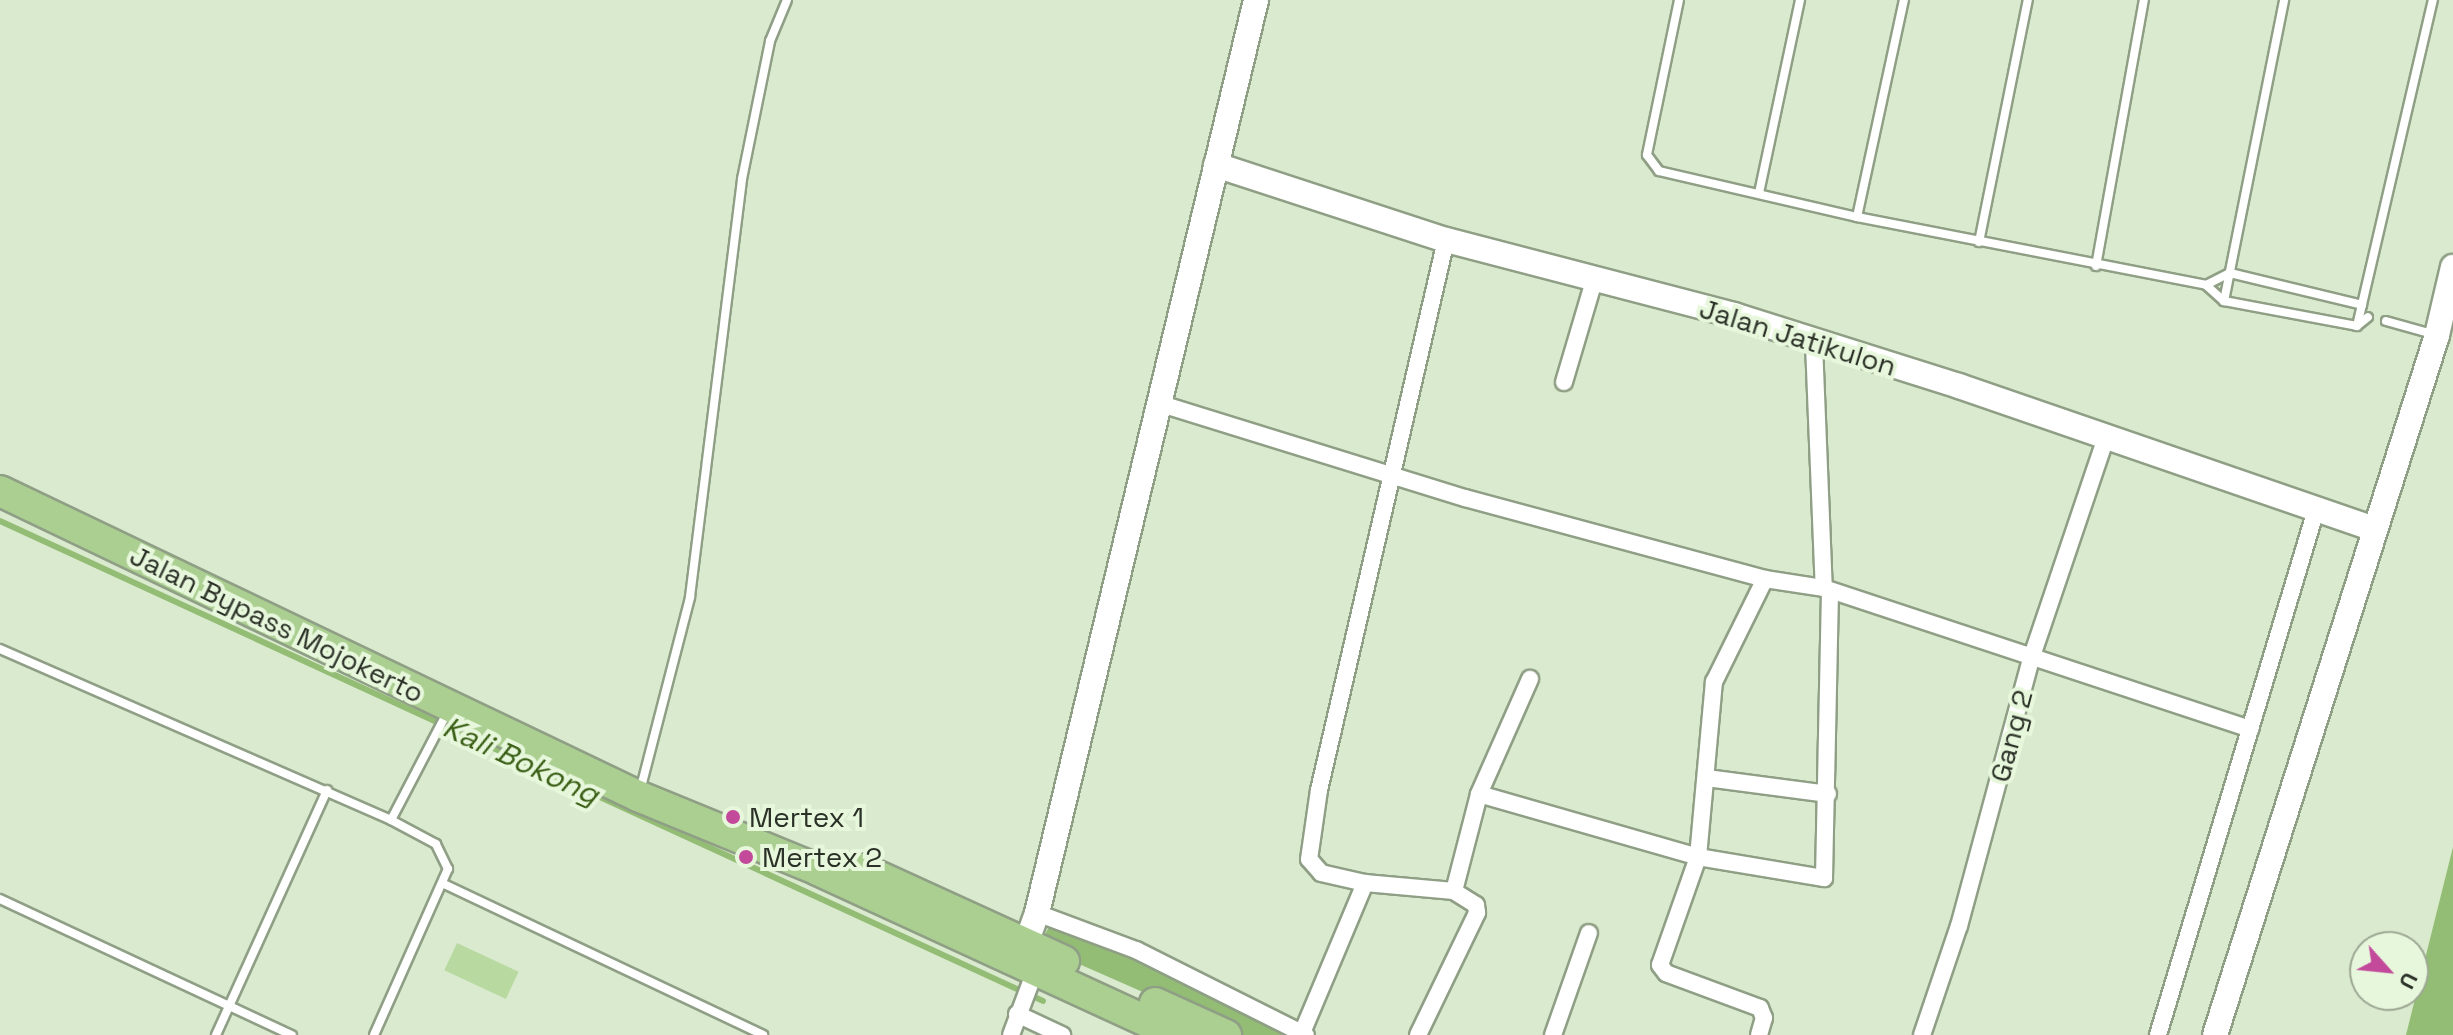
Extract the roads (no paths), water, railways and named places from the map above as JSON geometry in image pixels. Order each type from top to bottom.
[{"type":"highway","name":"Jalan Bypass Mojokerto","points":[[0,491],[447,713],[1031,961],[1226,1035]]},
{"type":"highway","name":"Jalan Bypass Mojokerto","points":[[1031,961],[1177,1035]]},
{"type":"main road","points":[[1031,961],[1037,913],[1256,0]]},
{"type":"main road","name":"Jalan Jatikulon","points":[[1216,165],[1446,240],[1734,315],[1814,344],[1959,386],[2374,529]]},
{"type":"main road","points":[[2215,1035],[2437,335],[2453,267]]},
{"type":"street","points":[[1418,1035],[1477,913],[1476,905],[1454,891],[1365,883],[1321,873],[1309,859],[1319,790],[1446,240]]},
{"type":"street","points":[[1564,382],[1594,281]]},
{"type":"street","points":[[1479,794],[1698,857],[1821,881],[1828,794],[1827,590],[1814,344]]},
{"type":"street","points":[[1158,403],[1391,475],[1765,579],[1827,590],[2250,729]]},
{"type":"street","name":"Gang 2","points":[[1922,1035],[1959,926],[2032,656],[2106,438]]},
{"type":"street","points":[[2158,1035],[2316,510]]},
{"type":"street","points":[[1759,1035],[1764,1018],[1760,1008],[1661,969],[1698,857],[1714,682],[1765,579]]},
{"type":"street","points":[[1454,891],[1479,794],[1530,679]]},
{"type":"street","points":[[1707,778],[1828,794]]},
{"type":"street","points":[[1037,913],[1136,950],[1304,1034],[1365,883]]},
{"type":"street","points":[[1553,1035],[1589,933]]},
{"type":"street","points":[[1011,1035],[1031,961]]},
{"type":"street","points":[[1019,1007],[1062,1035]]},
{"type":"lane","points":[[638,796],[690,597],[742,179],[770,41],[787,0]]},
{"type":"lane","points":[[1679,0],[1647,155],[1650,165],[1857,217],[2206,285],[2224,301],[2357,326],[2369,317],[2361,302],[2230,273],[2206,285]]},
{"type":"lane","points":[[1759,193],[1800,0]]},
{"type":"lane","points":[[1857,217],[1904,0]]},
{"type":"lane","points":[[1979,242],[2028,0]]},
{"type":"lane","points":[[2096,266],[2144,0]]},
{"type":"lane","points":[[2224,301],[2284,0]]},
{"type":"lane","points":[[2357,326],[2433,0]]},
{"type":"lane","points":[[2386,321],[2437,335]]},
{"type":"lane","points":[[0,649],[327,790],[391,820],[443,850],[448,869],[444,884],[374,1035]]},
{"type":"lane","points":[[391,820],[447,713]]},
{"type":"lane","points":[[216,1035],[327,790]]},
{"type":"lane","points":[[444,884],[763,1035]]},
{"type":"lane","points":[[0,899],[292,1035]]},
{"type":"waterway","name":"Kali Bokong","points":[[0,521],[1043,1001]]},
{"type":"waterway","name":"Kali Bokong","points":[[1062,938],[1283,1035]]},
{"type":"place","name":"Mertex 1","points":[[733,817]]},
{"type":"place","name":"Mertex 2","points":[[746,857]]}]
